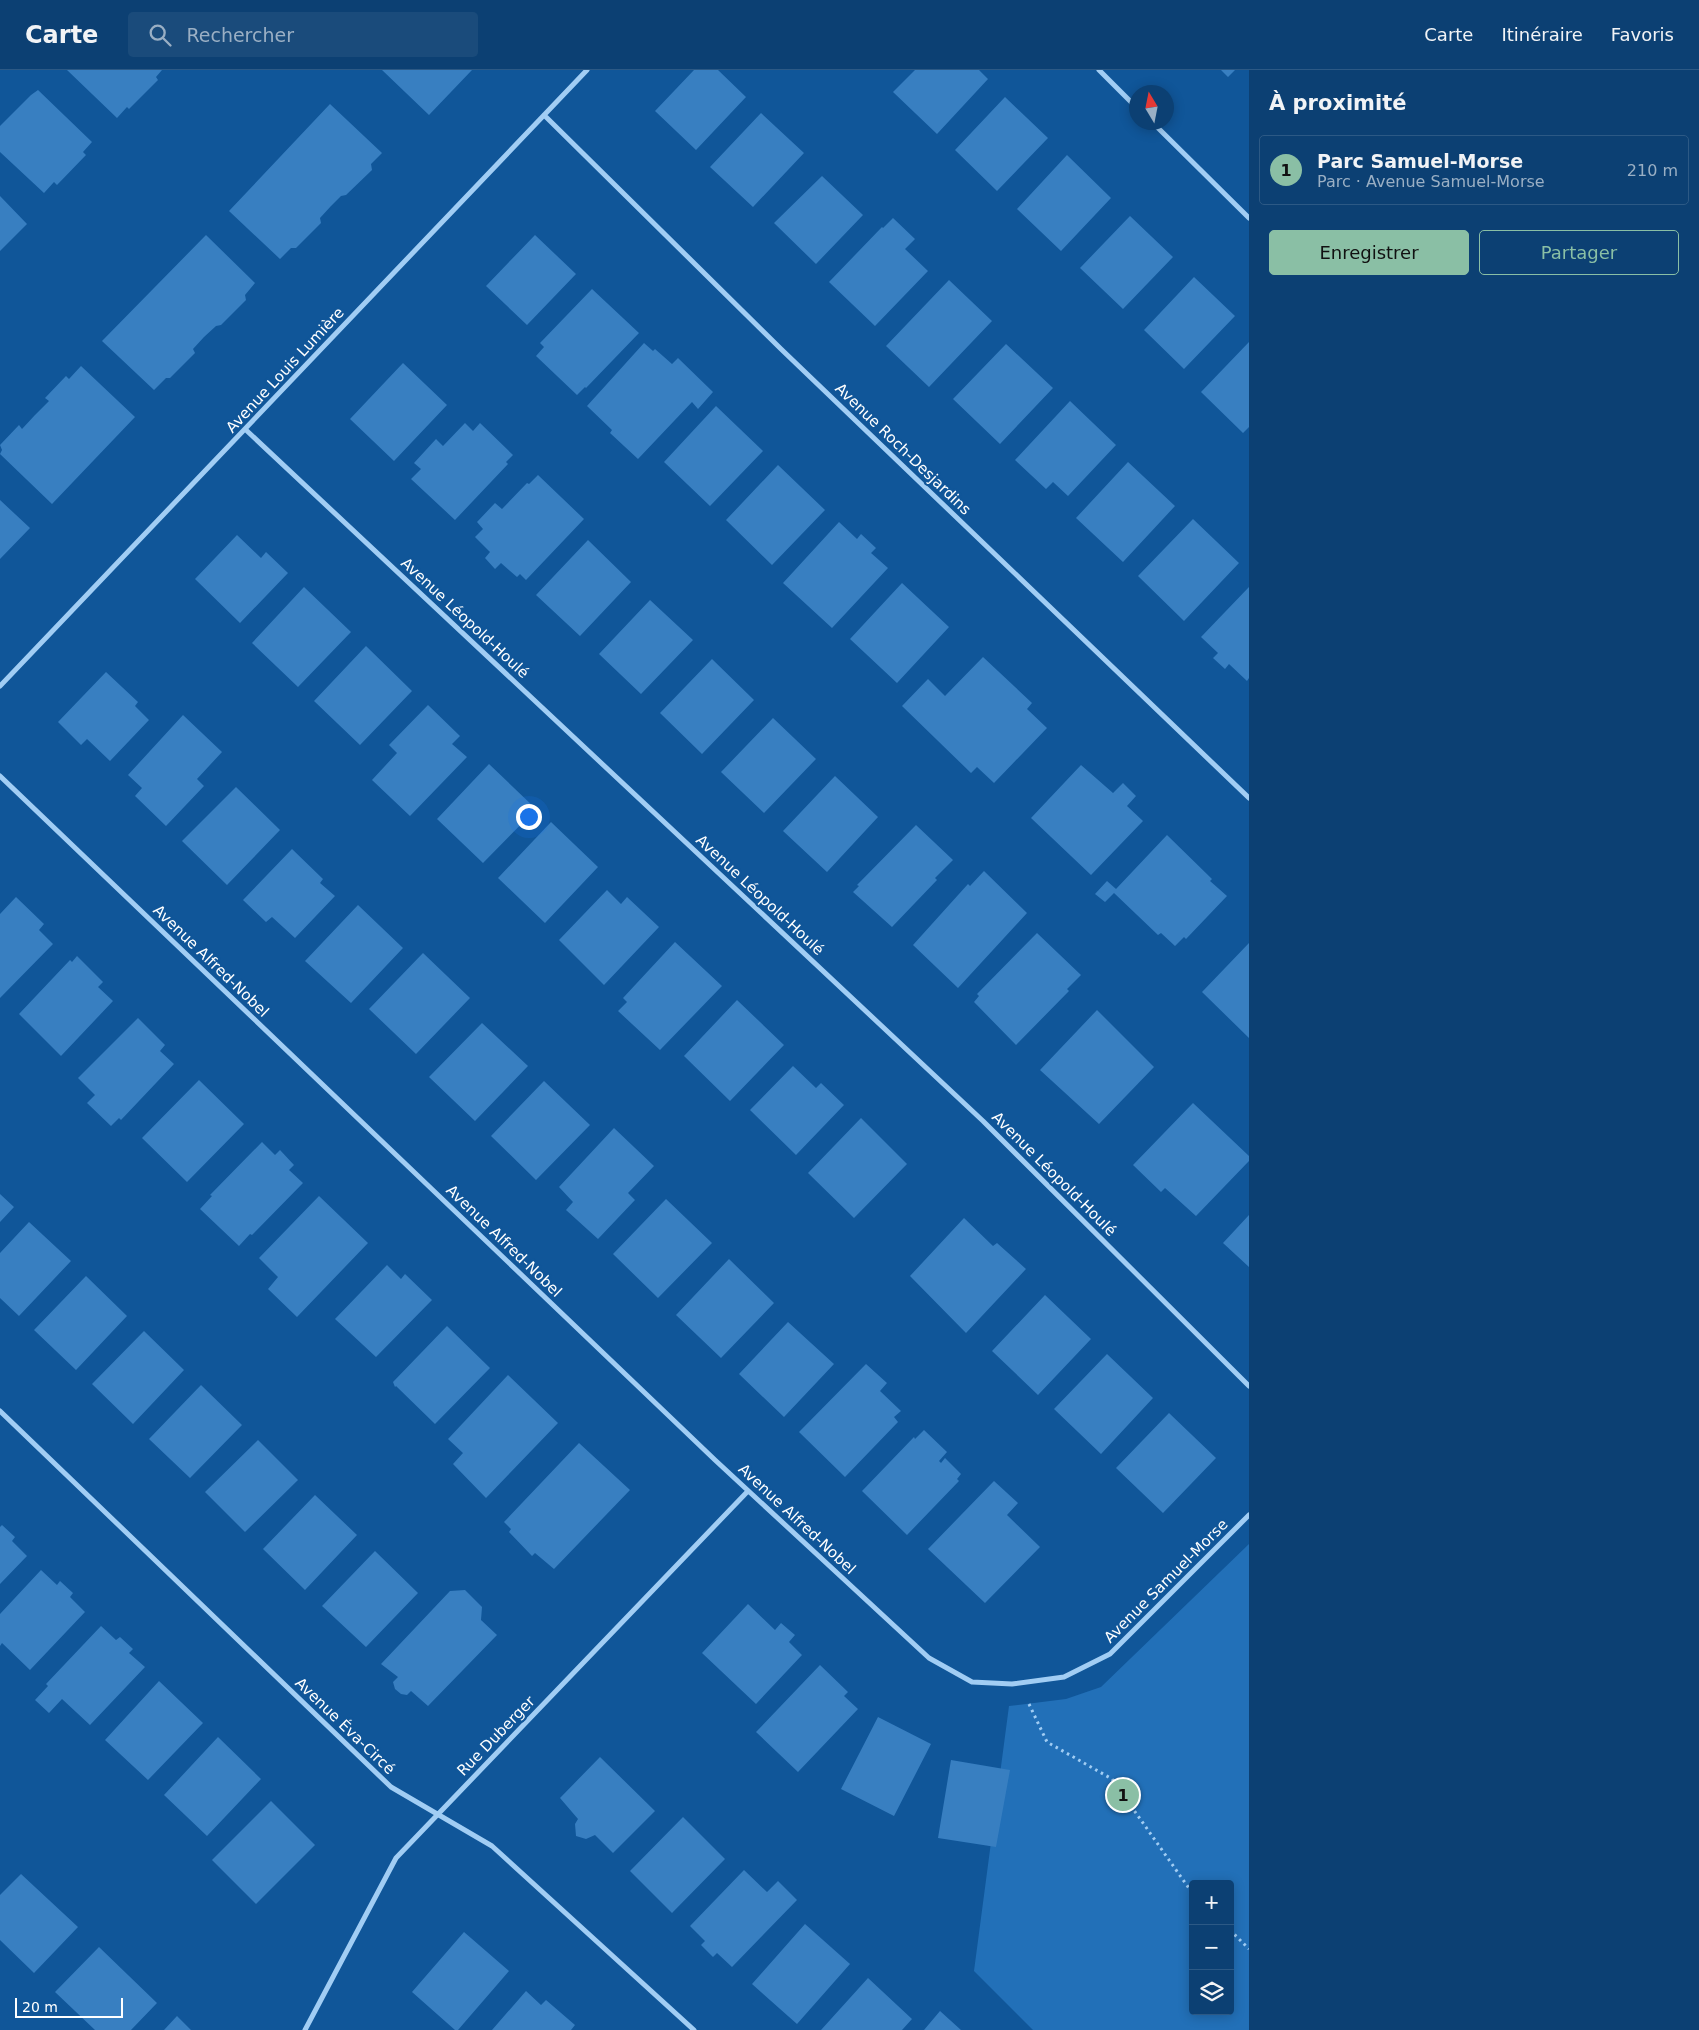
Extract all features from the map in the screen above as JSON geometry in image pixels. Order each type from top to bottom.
[{"type":"street","name":"Avenue Louis Lumière","points":[[0,686],[587,70]]},
{"type":"street","points":[[1099,70],[1129,100]]},
{"type":"street","name":"Avenue Roch-Desjardins","points":[[544,115],[781,349],[1249,798]]},
{"type":"street","points":[[1160,130],[1249,218]]},
{"type":"street","name":"Avenue Léopold-Houlé","points":[[246,430],[983,1120],[1249,1386]]},
{"type":"street","name":"Avenue Alfred-Nobel","points":[[0,776],[748,1491],[929,1658],[972,1682],[1012,1684]]},
{"type":"street","name":"Avenue Éva-Circé","points":[[0,1412],[390,1787],[492,1846],[694,2030]]},
{"type":"street","name":"Rue Duberger","points":[[306,2030],[396,1858],[748,1491]]},
{"type":"street","name":"Avenue Samuel-Morse","points":[[1012,1684],[1064,1677],[1110,1654],[1249,1515]]},
{"type":"path","points":[[1019,1683],[1047,1742],[1112,1779],[1189,1888]]},
{"type":"path","points":[[1234,1934],[1249,1948]]},
{"type":"shaded area","points":[[1249,1544],[1249,2030],[1033,2030],[974,1971],[1009,1706],[1066,1699],[1101,1687]]},
{"type":"building","points":[[67,70],[162,70],[156,77],[158,80],[129,109],[127,107],[117,118]]},
{"type":"building","points":[[382,70],[472,70],[429,115]]},
{"type":"building","points":[[694,70],[718,70],[746,97],[696,150],[655,111]]},
{"type":"building","points":[[915,70],[979,70],[988,79],[937,134],[893,92]]},
{"type":"building","points":[[1221,70],[1235,70],[1228,77]]},
{"type":"building","points":[[38,90],[92,142],[83,152],[86,155],[57,185],[54,182],[44,193],[0,152],[0,126]]},
{"type":"building","points":[[1005,97],[1048,138],[997,191],[955,150]]},
{"type":"building","points":[[330,104],[382,153],[371,164],[372,170],[346,195],[341,196],[320,218],[321,223],[296,248],[291,248],[280,259],[229,211]]},
{"type":"building","points":[[761,113],[804,153],[753,207],[710,167]]},
{"type":"building","points":[[1067,155],[1111,198],[1061,251],[1017,209]]},
{"type":"building","points":[[822,176],[863,215],[816,264],[774,223]]},
{"type":"building","points":[[0,196],[27,224],[0,251]]},
{"type":"building","points":[[1130,216],[1173,257],[1123,309],[1080,268]]},
{"type":"building","points":[[893,218],[915,239],[905,249],[928,271],[875,326],[829,282]]},
{"type":"building","points":[[206,235],[255,283],[245,295],[246,300],[221,325],[216,326],[204,337],[193,349],[195,353],[170,378],[166,378],[154,390],[102,341]]},
{"type":"building","points":[[535,235],[576,274],[527,325],[486,286]]},
{"type":"building","points":[[1194,277],[1235,316],[1184,369],[1144,330]]},
{"type":"building","points":[[949,280],[992,321],[929,387],[886,346]]},
{"type":"building","points":[[592,289],[639,333],[577,395],[536,356],[544,347],[540,343]]},
{"type":"building","points":[[1249,342],[1249,427],[1243,433],[1201,392]]},
{"type":"building","points":[[644,343],[653,351],[655,349],[672,364],[678,358],[713,392],[698,409],[692,402],[638,459],[610,433],[612,430],[587,406]]},
{"type":"building","points":[[1006,344],[1053,388],[1000,444],[953,399]]},
{"type":"building","points":[[403,363],[447,405],[394,461],[350,419]]},
{"type":"building","points":[[81,366],[135,417],[52,504],[0,454],[2,450],[0,445],[19,425],[22,429],[49,401],[45,398],[66,376],[69,379]]},
{"type":"building","points":[[1070,401],[1116,445],[1068,496],[1053,482],[1046,489],[1015,460]]},
{"type":"building","points":[[716,406],[763,451],[710,506],[664,462]]},
{"type":"building","points":[[465,423],[473,431],[480,423],[513,455],[506,462],[508,464],[455,520],[411,479],[421,469],[414,463],[436,439],[443,446]]},
{"type":"building","points":[[1128,462],[1175,506],[1123,562],[1076,518]]},
{"type":"building","points":[[778,465],[825,510],[772,565],[726,520]]},
{"type":"building","points":[[538,475],[584,519],[526,580],[520,574],[517,577],[501,563],[495,569],[485,558],[490,552],[475,537],[483,529],[477,522],[495,503],[502,509],[527,483],[529,484]]},
{"type":"building","points":[[0,500],[30,528],[0,559]]},
{"type":"building","points":[[1193,519],[1239,563],[1184,621],[1138,576]]},
{"type":"building","points":[[839,522],[857,539],[861,534],[876,548],[871,553],[888,568],[832,628],[783,583]]},
{"type":"building","points":[[237,535],[261,558],[266,552],[288,573],[240,623],[195,579]]},
{"type":"building","points":[[588,540],[631,582],[580,636],[536,595]]},
{"type":"building","points":[[902,583],[949,627],[897,683],[850,639]]},
{"type":"building","points":[[304,587],[351,632],[298,687],[252,643]]},
{"type":"building","points":[[1249,587],[1249,678],[1247,681],[1229,664],[1225,669],[1213,658],[1218,653],[1201,637]]},
{"type":"building","points":[[650,600],[693,640],[641,694],[599,654]]},
{"type":"building","points":[[366,646],[412,691],[360,745],[314,701]]},
{"type":"building","points":[[983,657],[1032,703],[1027,709],[1047,728],[994,783],[977,767],[971,773],[902,706],[928,679],[945,696]]},
{"type":"building","points":[[712,659],[754,700],[702,754],[660,713]]},
{"type":"building","points":[[106,672],[138,702],[135,706],[149,720],[110,761],[87,739],[81,745],[58,722]]},
{"type":"building","points":[[428,705],[460,736],[452,744],[467,757],[410,816],[372,780],[397,753],[389,745]]},
{"type":"building","points":[[183,715],[222,752],[197,779],[204,786],[166,826],[135,796],[142,788],[128,775]]},
{"type":"building","points":[[773,718],[816,759],[764,813],[721,772]]},
{"type":"building","points":[[489,764],[536,809],[483,863],[437,819]]},
{"type":"building","points":[[1081,765],[1113,793],[1123,783],[1136,796],[1127,806],[1143,821],[1091,875],[1031,818]]},
{"type":"building","points":[[835,776],[878,817],[827,872],[783,831]]},
{"type":"building","points":[[236,787],[280,830],[227,885],[182,841]]},
{"type":"building","points":[[551,822],[598,867],[545,923],[498,878]]},
{"type":"building","points":[[916,825],[953,860],[935,878],[937,880],[892,927],[853,892],[859,886],[857,885]]},
{"type":"building","points":[[1167,835],[1212,879],[1210,881],[1227,896],[1186,939],[1184,937],[1175,946],[1161,933],[1158,935],[1114,893],[1105,902],[1095,894],[1107,881],[1116,889]]},
{"type":"building","points":[[292,849],[323,879],[320,883],[335,896],[295,938],[272,917],[266,922],[243,900]]},
{"type":"building","points":[[984,871],[1027,913],[958,988],[913,945],[968,884],[970,886]]},
{"type":"building","points":[[607,890],[621,904],[627,897],[659,927],[604,985],[559,940]]},
{"type":"building","points":[[16,897],[44,924],[39,930],[53,944],[0,998],[0,914]]},
{"type":"building","points":[[358,905],[403,948],[351,1003],[305,961]]},
{"type":"building","points":[[1037,933],[1081,975],[1067,989],[1069,991],[1016,1045],[974,1002],[979,996],[977,994]]},
{"type":"building","points":[[675,942],[722,986],[660,1050],[618,1011],[627,1002],[623,998]]},
{"type":"building","points":[[1249,943],[1249,1038],[1202,992]]},
{"type":"building","points":[[423,953],[470,998],[416,1054],[369,1009]]},
{"type":"building","points":[[77,956],[103,982],[98,987],[113,1001],[61,1056],[19,1014],[70,960],[72,962]]},
{"type":"building","points":[[737,1000],[784,1045],[730,1101],[684,1056]]},
{"type":"building","points":[[1097,1010],[1154,1067],[1099,1124],[1040,1070]]},
{"type":"building","points":[[138,1018],[165,1045],[160,1051],[174,1064],[121,1120],[119,1118],[111,1126],[87,1103],[95,1095],[78,1078]]},
{"type":"building","points":[[482,1023],[528,1066],[475,1121],[429,1077]]},
{"type":"building","points":[[793,1066],[816,1088],[821,1083],[844,1105],[796,1155],[750,1110]]},
{"type":"building","points":[[199,1080],[244,1124],[187,1182],[142,1138]]},
{"type":"building","points":[[544,1081],[590,1125],[536,1180],[491,1136]]},
{"type":"building","points":[[1193,1103],[1249,1156],[1249,1161],[1196,1216],[1165,1188],[1161,1192],[1133,1165]]},
{"type":"building","points":[[861,1118],[907,1164],[854,1218],[808,1173]]},
{"type":"building","points":[[614,1128],[654,1166],[628,1193],[635,1200],[598,1239],[566,1210],[573,1202],[559,1187]]},
{"type":"building","points":[[262,1142],[275,1155],[280,1150],[294,1165],[289,1170],[303,1183],[239,1246],[200,1209],[212,1196],[210,1195]]},
{"type":"building","points":[[0,1194],[14,1207],[0,1222]]},
{"type":"building","points":[[319,1196],[368,1243],[297,1317],[268,1289],[278,1277],[259,1258]]},
{"type":"building","points":[[666,1199],[712,1243],[658,1298],[613,1254]]},
{"type":"building","points":[[1249,1215],[1249,1267],[1223,1243]]},
{"type":"building","points":[[964,1218],[993,1246],[997,1243],[1026,1269],[966,1333],[910,1276]]},
{"type":"building","points":[[29,1222],[71,1261],[19,1316],[0,1298],[0,1253]]},
{"type":"building","points":[[729,1259],[774,1303],[721,1358],[676,1315]]},
{"type":"building","points":[[387,1265],[401,1279],[405,1274],[432,1300],[376,1357],[335,1319]]},
{"type":"building","points":[[86,1276],[127,1316],[76,1370],[34,1330]]},
{"type":"building","points":[[1045,1295],[1091,1339],[1038,1395],[992,1351]]},
{"type":"building","points":[[788,1322],[834,1364],[784,1417],[739,1374]]},
{"type":"building","points":[[447,1326],[490,1368],[435,1424],[395,1387],[393,1382]]},
{"type":"building","points":[[144,1331],[184,1370],[133,1424],[92,1384]]},
{"type":"building","points":[[1107,1354],[1153,1398],[1101,1454],[1054,1409]]},
{"type":"building","points":[[866,1364],[887,1383],[880,1391],[901,1411],[894,1417],[898,1422],[845,1477],[799,1432]]},
{"type":"building","points":[[508,1375],[558,1423],[486,1498],[453,1464],[463,1453],[448,1439]]},
{"type":"building","points":[[201,1385],[242,1425],[190,1478],[149,1439]]},
{"type":"building","points":[[1169,1413],[1216,1458],[1163,1513],[1116,1468]]},
{"type":"building","points":[[924,1430],[947,1452],[939,1461],[941,1463],[945,1458],[961,1474],[957,1479],[959,1481],[907,1535],[862,1491],[914,1437],[915,1439]]},
{"type":"building","points":[[258,1440],[298,1480],[245,1532],[205,1492]]},
{"type":"building","points":[[579,1443],[630,1490],[554,1569],[535,1553],[532,1556],[509,1532],[511,1529],[504,1522]]},
{"type":"building","points":[[994,1481],[1018,1503],[1007,1515],[1040,1547],[985,1603],[928,1549]]},
{"type":"building","points":[[315,1495],[357,1535],[305,1590],[263,1549]]},
{"type":"building","points":[[2,1525],[15,1537],[12,1541],[27,1556],[0,1584],[0,1527]]},
{"type":"building","points":[[375,1551],[418,1593],[366,1647],[322,1606]]},
{"type":"building","points":[[41,1570],[57,1585],[60,1581],[73,1593],[70,1597],[85,1612],[30,1670],[2,1643],[0,1646],[0,1614]]},
{"type":"building","points":[[465,1590],[482,1607],[481,1620],[497,1635],[428,1706],[411,1691],[407,1695],[401,1694],[395,1689],[393,1682],[398,1677],[381,1664],[450,1591]]},
{"type":"building","points":[[748,1604],[775,1630],[781,1623],[795,1635],[789,1642],[802,1655],[756,1704],[702,1653]]},
{"type":"building","points":[[101,1626],[116,1640],[120,1637],[133,1649],[129,1653],[145,1667],[90,1725],[62,1699],[49,1713],[35,1700],[48,1686],[46,1684]]},
{"type":"building","points":[[820,1665],[848,1692],[844,1696],[858,1709],[798,1772],[756,1732]]},
{"type":"building","points":[[159,1681],[203,1723],[148,1780],[105,1740]]},
{"type":"building","points":[[878,1717],[931,1744],[894,1816],[841,1789]]},
{"type":"building","points":[[218,1737],[261,1779],[207,1836],[164,1795]]},
{"type":"building","points":[[600,1757],[655,1811],[613,1853],[595,1835],[586,1839],[576,1836],[575,1824],[578,1819],[560,1798]]},
{"type":"building","points":[[951,1760],[1010,1770],[996,1847],[938,1838]]},
{"type":"building","points":[[271,1801],[315,1845],[256,1904],[212,1860]]},
{"type":"building","points":[[683,1817],[725,1859],[672,1913],[630,1871]]},
{"type":"building","points":[[744,1870],[767,1892],[778,1881],[797,1900],[732,1967],[717,1953],[713,1957],[701,1945],[705,1941],[690,1926]]},
{"type":"building","points":[[21,1874],[78,1927],[34,1973],[0,1940],[0,1895]]},
{"type":"building","points":[[805,1924],[850,1964],[797,2024],[752,1984]]},
{"type":"building","points":[[464,1932],[509,1971],[458,2030],[455,2030],[412,1992]]},
{"type":"building","points":[[99,1947],[157,2003],[131,2030],[95,2030],[55,1992]]},
{"type":"building","points":[[868,1978],[912,2019],[902,2030],[821,2030]]},
{"type":"building","points":[[526,1991],[541,2005],[546,2000],[575,2025],[571,2030],[492,2030]]},
{"type":"building","points":[[940,2011],[961,2030],[924,2030]]},
{"type":"building","points":[[177,2016],[191,2030],[164,2030]]},
{"type":"place","name":"Parc Samuel-Morse","points":[[1123,1795]]}]
